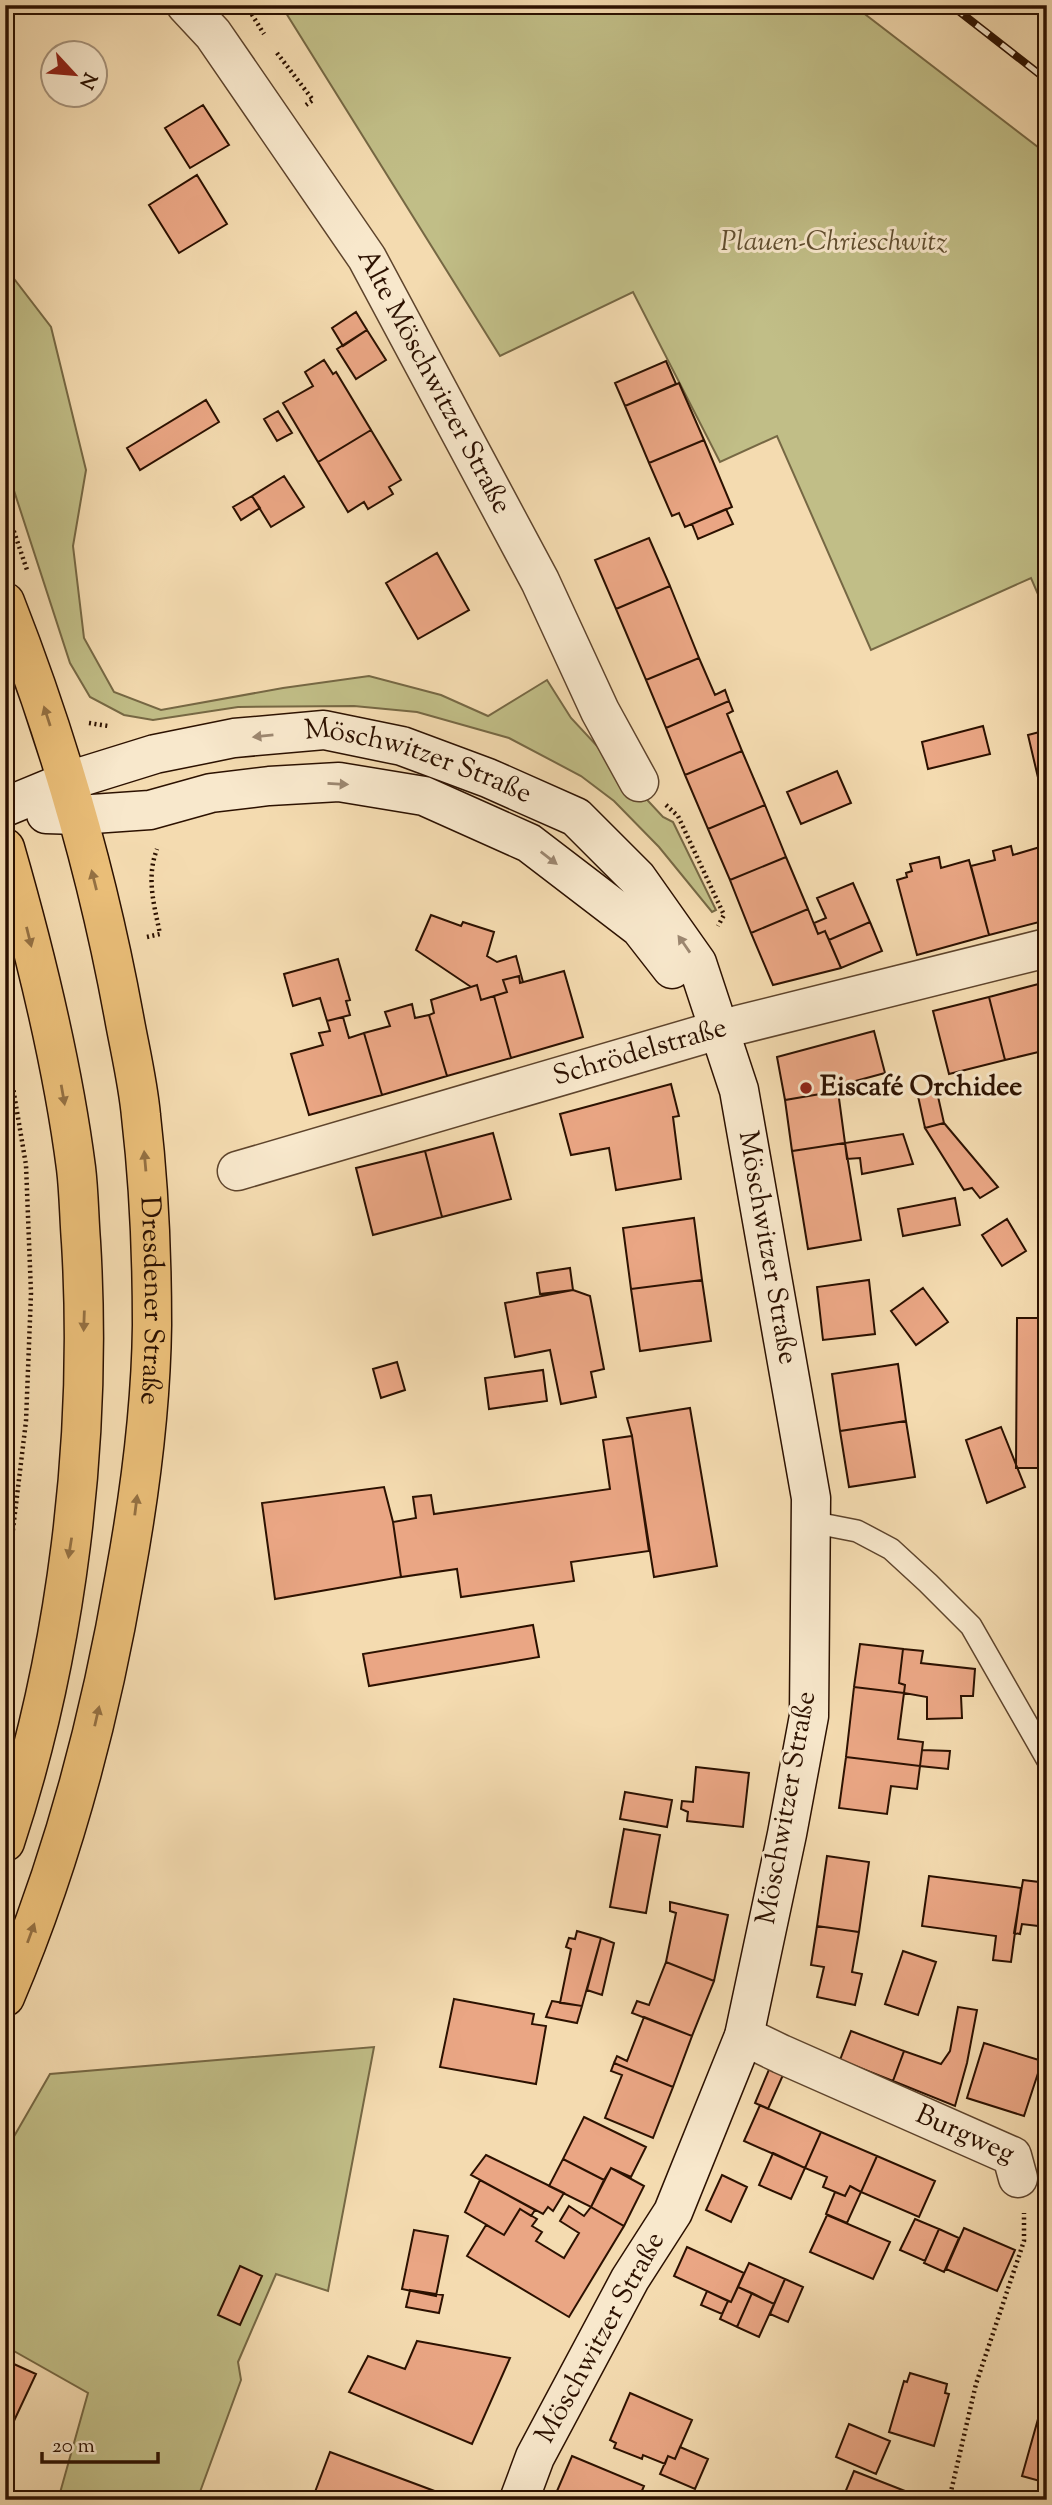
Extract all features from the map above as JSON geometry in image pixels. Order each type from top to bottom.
[{"type":"main road","name":"Alte Möschwitzer Straße","points":[[186,5],[213,34],[367,258],[540,582],[600,711],[639,782]]},
{"type":"main road","name":"Dresdener Straße","points":[[5,602],[30,665],[73,798],[112,953],[141,1112],[150,1220],[151,1300],[146,1433],[134,1526],[117,1621],[96,1720],[62,1848],[26,1948],[5,1997]]},
{"type":"main road","name":"Möschwitzer Straße","points":[[73,798],[146,756],[234,738],[324,730],[402,746],[488,778],[576,817],[637,878],[698,963],[739,1090],[811,1498],[809,1716],[744,2036],[673,2213],[630,2278],[535,2457],[519,2500]]},
{"type":"main road","name":"Möschwitzer Straße","points":[[5,809],[73,798],[150,810],[211,793],[339,782],[424,796],[529,843],[640,928],[718,1030]]},
{"type":"main road","points":[[5,848],[51,1028],[76,1169],[85,1304],[82,1428],[73,1529],[36,1737],[5,1842]]},
{"type":"main road","name":"Schrödelstraße","points":[[237,1171],[718,1030],[1047,948]]},
{"type":"main road","name":"Burgweg","points":[[744,2036],[1012,2156],[1018,2178]]},
{"type":"lane","points":[[811,1522],[858,1531],[891,1549],[937,1591],[971,1626],[1047,1759]]},
{"type":"path","points":[[639,782],[678,816],[724,915],[698,963]]},
{"type":"path","points":[[158,845],[152,862],[150,881],[160,934]]},
{"type":"path","points":[[5,1596],[26,1421],[31,1293],[26,1165],[8,1058],[10,1024]]},
{"type":"path","name":"Burgweg","points":[[949,2500],[976,2384],[1024,2241],[1024,2207],[1018,2178]]},
{"type":"green space","name":"Plauen-Chrieschwitz","points":[[281,5],[853,5],[1047,154],[1047,615],[1031,578],[871,650],[777,436],[720,462],[633,292],[500,356]]},
{"type":"green space","points":[[5,267],[51,327],[86,470],[73,546],[84,638],[114,692],[161,710],[369,676],[441,695],[488,716],[547,680],[571,718],[663,817],[673,822],[716,910],[712,912],[659,847],[614,801],[581,776],[509,738],[417,712],[354,706],[238,707],[153,720],[124,715],[90,697],[70,663],[5,463]]},
{"type":"green space","points":[[374,2047],[328,2291],[276,2274],[238,2362],[241,2380],[197,2500],[58,2500],[88,2393],[5,2346],[5,2152],[50,2074]]},
{"type":"building","points":[[203,105],[229,145],[190,168],[165,128]]},
{"type":"building","points":[[197,175],[227,224],[179,253],[149,205]]},
{"type":"building","points":[[356,312],[367,330],[343,346],[332,328]]},
{"type":"building","points":[[367,330],[386,360],[356,379],[337,349]]},
{"type":"building","points":[[324,360],[333,374],[336,372],[371,430],[318,462],[283,403],[313,386],[305,372]]},
{"type":"building","points":[[666,361],[676,384],[625,406],[615,383]]},
{"type":"building","points":[[679,383],[704,440],[649,463],[625,406]]},
{"type":"building","points":[[206,400],[219,422],[140,470],[127,448]]},
{"type":"building","points":[[278,411],[292,433],[277,441],[264,419]]},
{"type":"building","points":[[371,430],[401,480],[389,487],[393,494],[368,509],[364,502],[348,512],[318,462]]},
{"type":"building","points":[[704,440],[732,507],[685,527],[679,513],[672,516],[649,463]]},
{"type":"building","points":[[284,476],[304,507],[271,527],[252,496]]},
{"type":"building","points":[[252,496],[260,508],[241,520],[233,507]]},
{"type":"building","points":[[726,509],[733,524],[698,539],[692,524]]},
{"type":"building","points":[[649,538],[670,586],[616,609],[595,560]]},
{"type":"building","points":[[437,553],[469,610],[418,639],[386,583]]},
{"type":"building","points":[[670,586],[699,658],[646,680],[616,609]]},
{"type":"building","points":[[699,658],[715,695],[725,690],[729,701],[666,728],[646,680]]},
{"type":"building","points":[[729,701],[733,711],[727,714],[742,751],[685,775],[666,728]]},
{"type":"building","points":[[983,726],[990,754],[928,769],[922,742]]},
{"type":"building","points":[[1047,730],[1047,784],[1040,786],[1028,735]]},
{"type":"building","points":[[742,751],[765,805],[708,829],[685,775]]},
{"type":"building","points":[[837,771],[851,803],[801,824],[787,792]]},
{"type":"building","points":[[765,805],[786,857],[730,880],[708,829]]},
{"type":"building","points":[[1011,846],[1013,855],[1040,847],[1047,872],[1047,920],[989,935],[971,866],[995,860],[993,851]]},
{"type":"building","points":[[1047,846],[1047,872],[1040,847]]},
{"type":"building","points":[[786,857],[808,909],[751,933],[730,880]]},
{"type":"building","points":[[939,857],[941,868],[969,860],[989,935],[917,955],[897,880],[907,877],[906,873],[912,871],[910,864]]},
{"type":"building","points":[[853,883],[870,922],[829,940],[825,931],[818,934],[814,923],[826,918],[817,898]]},
{"type":"building","points":[[808,909],[818,934],[825,931],[841,968],[773,985],[751,933]]},
{"type":"building","points":[[431,915],[461,926],[463,922],[494,932],[487,956],[497,962],[516,956],[523,982],[520,983],[519,976],[503,980],[507,992],[481,1000],[477,985],[471,987],[416,950]]},
{"type":"building","points":[[870,922],[882,951],[841,968],[829,940]]},
{"type":"building","points":[[338,959],[350,1000],[346,1001],[350,1015],[327,1021],[320,998],[293,1006],[284,974]]},
{"type":"building","points":[[564,971],[583,1037],[511,1058],[494,996],[507,992],[503,980],[519,976],[520,983]]},
{"type":"building","points":[[1046,982],[1047,1050],[1005,1060],[989,997]]},
{"type":"building","points":[[477,985],[481,1000],[494,996],[511,1058],[447,1076],[429,1015],[434,1013],[431,1000]]},
{"type":"building","points":[[989,997],[1005,1060],[949,1074],[933,1011]]},
{"type":"building","points":[[412,1004],[415,1018],[429,1015],[447,1076],[382,1095],[364,1033],[390,1026],[385,1012]]},
{"type":"building","points":[[343,1017],[349,1038],[364,1033],[382,1095],[309,1115],[291,1054],[323,1045],[319,1033],[330,1031],[327,1021]]},
{"type":"building","points":[[874,1031],[885,1073],[837,1086],[838,1091],[785,1100],[777,1057]]},
{"type":"building","points":[[671,1084],[679,1116],[673,1117],[681,1179],[616,1190],[609,1148],[571,1155],[560,1114]]},
{"type":"building","points":[[838,1091],[845,1143],[792,1151],[785,1100]]},
{"type":"building","points":[[937,1092],[944,1123],[925,1128],[918,1096]]},
{"type":"building","points":[[944,1123],[998,1187],[980,1198],[972,1188],[964,1190],[925,1128]]},
{"type":"building","points":[[493,1133],[511,1199],[442,1217],[425,1151]]},
{"type":"building","points":[[903,1134],[913,1164],[862,1174],[860,1158],[847,1159],[845,1143]]},
{"type":"building","points":[[845,1143],[861,1240],[808,1249],[792,1151]]},
{"type":"building","points":[[425,1151],[442,1217],[373,1235],[356,1168]]},
{"type":"building","points":[[955,1198],[960,1225],[903,1236],[898,1209]]},
{"type":"building","points":[[694,1218],[702,1280],[631,1289],[623,1228]]},
{"type":"building","points":[[1007,1219],[1026,1251],[1002,1266],[982,1235]]},
{"type":"building","points":[[570,1268],[573,1290],[540,1294],[537,1273]]},
{"type":"building","points":[[702,1280],[711,1341],[640,1351],[631,1289]]},
{"type":"building","points":[[869,1280],[875,1334],[823,1340],[817,1287]]},
{"type":"building","points":[[923,1288],[948,1322],[916,1345],[891,1311]]},
{"type":"building","points":[[573,1290],[590,1296],[604,1369],[591,1372],[596,1397],[561,1404],[550,1350],[515,1357],[505,1303]]},
{"type":"building","points":[[1017,1318],[1047,1318],[1047,1468],[1016,1468]]},
{"type":"building","points":[[397,1362],[405,1390],[381,1398],[373,1369]]},
{"type":"building","points":[[898,1364],[906,1421],[840,1431],[832,1374]]},
{"type":"building","points":[[543,1370],[547,1401],[489,1409],[485,1378]]},
{"type":"building","points":[[690,1408],[717,1566],[654,1577],[627,1418]]},
{"type":"building","points":[[906,1421],[915,1477],[849,1487],[840,1431]]},
{"type":"building","points":[[1001,1427],[1025,1487],[987,1503],[966,1440]]},
{"type":"building","points":[[632,1436],[649,1551],[571,1562],[574,1581],[461,1597],[457,1569],[401,1577],[393,1522],[416,1518],[413,1497],[431,1495],[434,1514],[610,1489],[603,1440]]},
{"type":"building","points":[[384,1487],[393,1522],[401,1577],[275,1599],[262,1503]]},
{"type":"building","points":[[533,1625],[539,1657],[369,1686],[363,1654]]},
{"type":"building","points":[[860,1644],[903,1649],[899,1683],[905,1685],[904,1693],[854,1687]]},
{"type":"building","points":[[903,1649],[923,1651],[921,1663],[975,1669],[973,1696],[961,1696],[962,1718],[927,1719],[927,1697],[904,1693],[905,1685],[899,1683]]},
{"type":"building","points":[[854,1687],[904,1693],[898,1739],[923,1742],[920,1766],[846,1757]]},
{"type":"building","points":[[922,1750],[950,1751],[948,1769],[920,1766]]},
{"type":"building","points":[[846,1757],[920,1766],[917,1789],[891,1786],[887,1814],[839,1808]]},
{"type":"building","points":[[696,1767],[749,1773],[743,1827],[687,1821],[688,1812],[681,1809],[682,1801],[693,1802]]},
{"type":"building","points":[[625,1792],[672,1800],[667,1827],[620,1819]]},
{"type":"building","points":[[624,1829],[660,1835],[646,1913],[610,1907]]},
{"type":"building","points":[[827,1856],[869,1862],[859,1932],[817,1926]]},
{"type":"building","points":[[929,1876],[1021,1888],[1011,1962],[993,1960],[996,1936],[922,1926]]},
{"type":"building","points":[[1023,1880],[1047,1883],[1047,1927],[1022,1924],[1020,1934],[1014,1933]]},
{"type":"building","points":[[670,1902],[728,1915],[714,1981],[666,1962],[676,1913],[670,1911]]},
{"type":"building","points":[[817,1926],[859,1932],[852,1972],[862,1974],[855,2005],[817,1997],[824,1967],[811,1965]]},
{"type":"building","points":[[577,1931],[601,1938],[582,2006],[560,2003],[571,1949],[566,1947],[569,1938],[575,1939]]},
{"type":"building","points":[[601,1938],[614,1943],[602,1995],[587,1990]]},
{"type":"building","points":[[903,1951],[936,1962],[918,2015],[885,2004]]},
{"type":"building","points":[[666,1962],[714,1981],[692,2036],[632,2013],[637,2001],[649,2005]]},
{"type":"building","points":[[454,1999],[534,2014],[532,2024],[546,2026],[536,2084],[440,2067]]},
{"type":"building","points":[[552,2001],[582,2006],[577,2023],[546,2017]]},
{"type":"building","points":[[958,2007],[977,2010],[955,2106],[893,2081],[904,2051],[941,2064],[950,2051]]},
{"type":"building","points":[[644,2017],[692,2036],[673,2087],[614,2063],[617,2056],[627,2061]]},
{"type":"building","points":[[851,2031],[904,2051],[893,2081],[840,2060]]},
{"type":"building","points":[[984,2043],[1042,2061],[1024,2116],[967,2098]]},
{"type":"building","points":[[773,2060],[787,2066],[768,2109],[755,2103]]},
{"type":"building","points":[[614,2063],[673,2087],[653,2138],[605,2118],[622,2075],[611,2071]]},
{"type":"building","points":[[760,2105],[821,2132],[805,2168],[744,2141]]},
{"type":"building","points":[[584,2117],[646,2147],[631,2177],[611,2168],[604,2180],[563,2159]]},
{"type":"building","points":[[821,2132],[877,2156],[861,2192],[850,2186],[845,2196],[823,2187],[827,2177],[805,2168]]},
{"type":"building","points":[[773,2153],[805,2168],[791,2199],[759,2185]]},
{"type":"building","points":[[486,2155],[564,2193],[553,2211],[548,2207],[543,2214],[471,2175]]},
{"type":"building","points":[[877,2156],[935,2181],[919,2217],[861,2192]]},
{"type":"building","points":[[563,2159],[604,2180],[591,2207],[549,2186]]},
{"type":"building","points":[[611,2168],[644,2186],[624,2226],[591,2207]]},
{"type":"building","points":[[722,2175],[747,2187],[731,2222],[706,2210]]},
{"type":"building","points":[[480,2180],[535,2210],[531,2216],[520,2209],[504,2235],[465,2212]]},
{"type":"building","points":[[850,2186],[861,2192],[847,2223],[826,2214],[835,2192],[845,2196]]},
{"type":"building","points":[[569,2206],[584,2216],[591,2207],[624,2226],[569,2317],[467,2256],[486,2225],[504,2235],[520,2209],[537,2219],[532,2226],[542,2232],[536,2241],[564,2258],[579,2233],[560,2221]]},
{"type":"building","points":[[827,2215],[890,2242],[873,2279],[810,2252]]},
{"type":"building","points":[[915,2219],[939,2229],[925,2261],[900,2250]]},
{"type":"building","points":[[964,2228],[1015,2250],[997,2291],[946,2269]]},
{"type":"building","points":[[939,2229],[959,2238],[944,2272],[924,2263]]},
{"type":"building","points":[[414,2230],[448,2236],[436,2296],[402,2289]]},
{"type":"building","points":[[687,2247],[744,2273],[731,2302],[674,2276]]},
{"type":"building","points":[[749,2263],[785,2279],[774,2304],[738,2287]]},
{"type":"building","points":[[240,2266],[262,2276],[240,2325],[218,2315]]},
{"type":"building","points":[[785,2279],[803,2287],[788,2322],[770,2314]]},
{"type":"building","points":[[738,2287],[752,2293],[737,2327],[720,2319]]},
{"type":"building","points":[[410,2290],[443,2295],[439,2313],[406,2307]]},
{"type":"building","points":[[707,2291],[728,2301],[722,2314],[701,2305]]},
{"type":"building","points":[[752,2293],[774,2304],[759,2337],[737,2327]]},
{"type":"building","points":[[417,2341],[510,2358],[472,2444],[349,2392],[368,2356],[405,2369]]},
{"type":"building","points":[[5,2360],[36,2374],[5,2440]]},
{"type":"building","points":[[910,2373],[947,2384],[945,2393],[949,2394],[934,2446],[889,2432],[904,2381],[907,2382]]},
{"type":"building","points":[[1047,2387],[1047,2483],[1022,2476]]},
{"type":"building","points":[[630,2393],[692,2420],[675,2459],[668,2456],[665,2464],[643,2455],[642,2459],[614,2448],[616,2443],[610,2440]]},
{"type":"building","points":[[849,2424],[890,2441],[876,2474],[836,2457]]},
{"type":"building","points":[[680,2447],[708,2459],[695,2489],[660,2474],[668,2456],[675,2459]]},
{"type":"building","points":[[330,2452],[456,2499],[312,2500]]},
{"type":"building","points":[[572,2456],[644,2486],[638,2500],[577,2500],[557,2491]]},
{"type":"building","points":[[854,2471],[928,2500],[842,2500]]},
{"type":"railway","points":[[951,5],[1047,80]]},
{"type":"place","name":"Eiscafé Orchidee","points":[[806,1088]]}]
